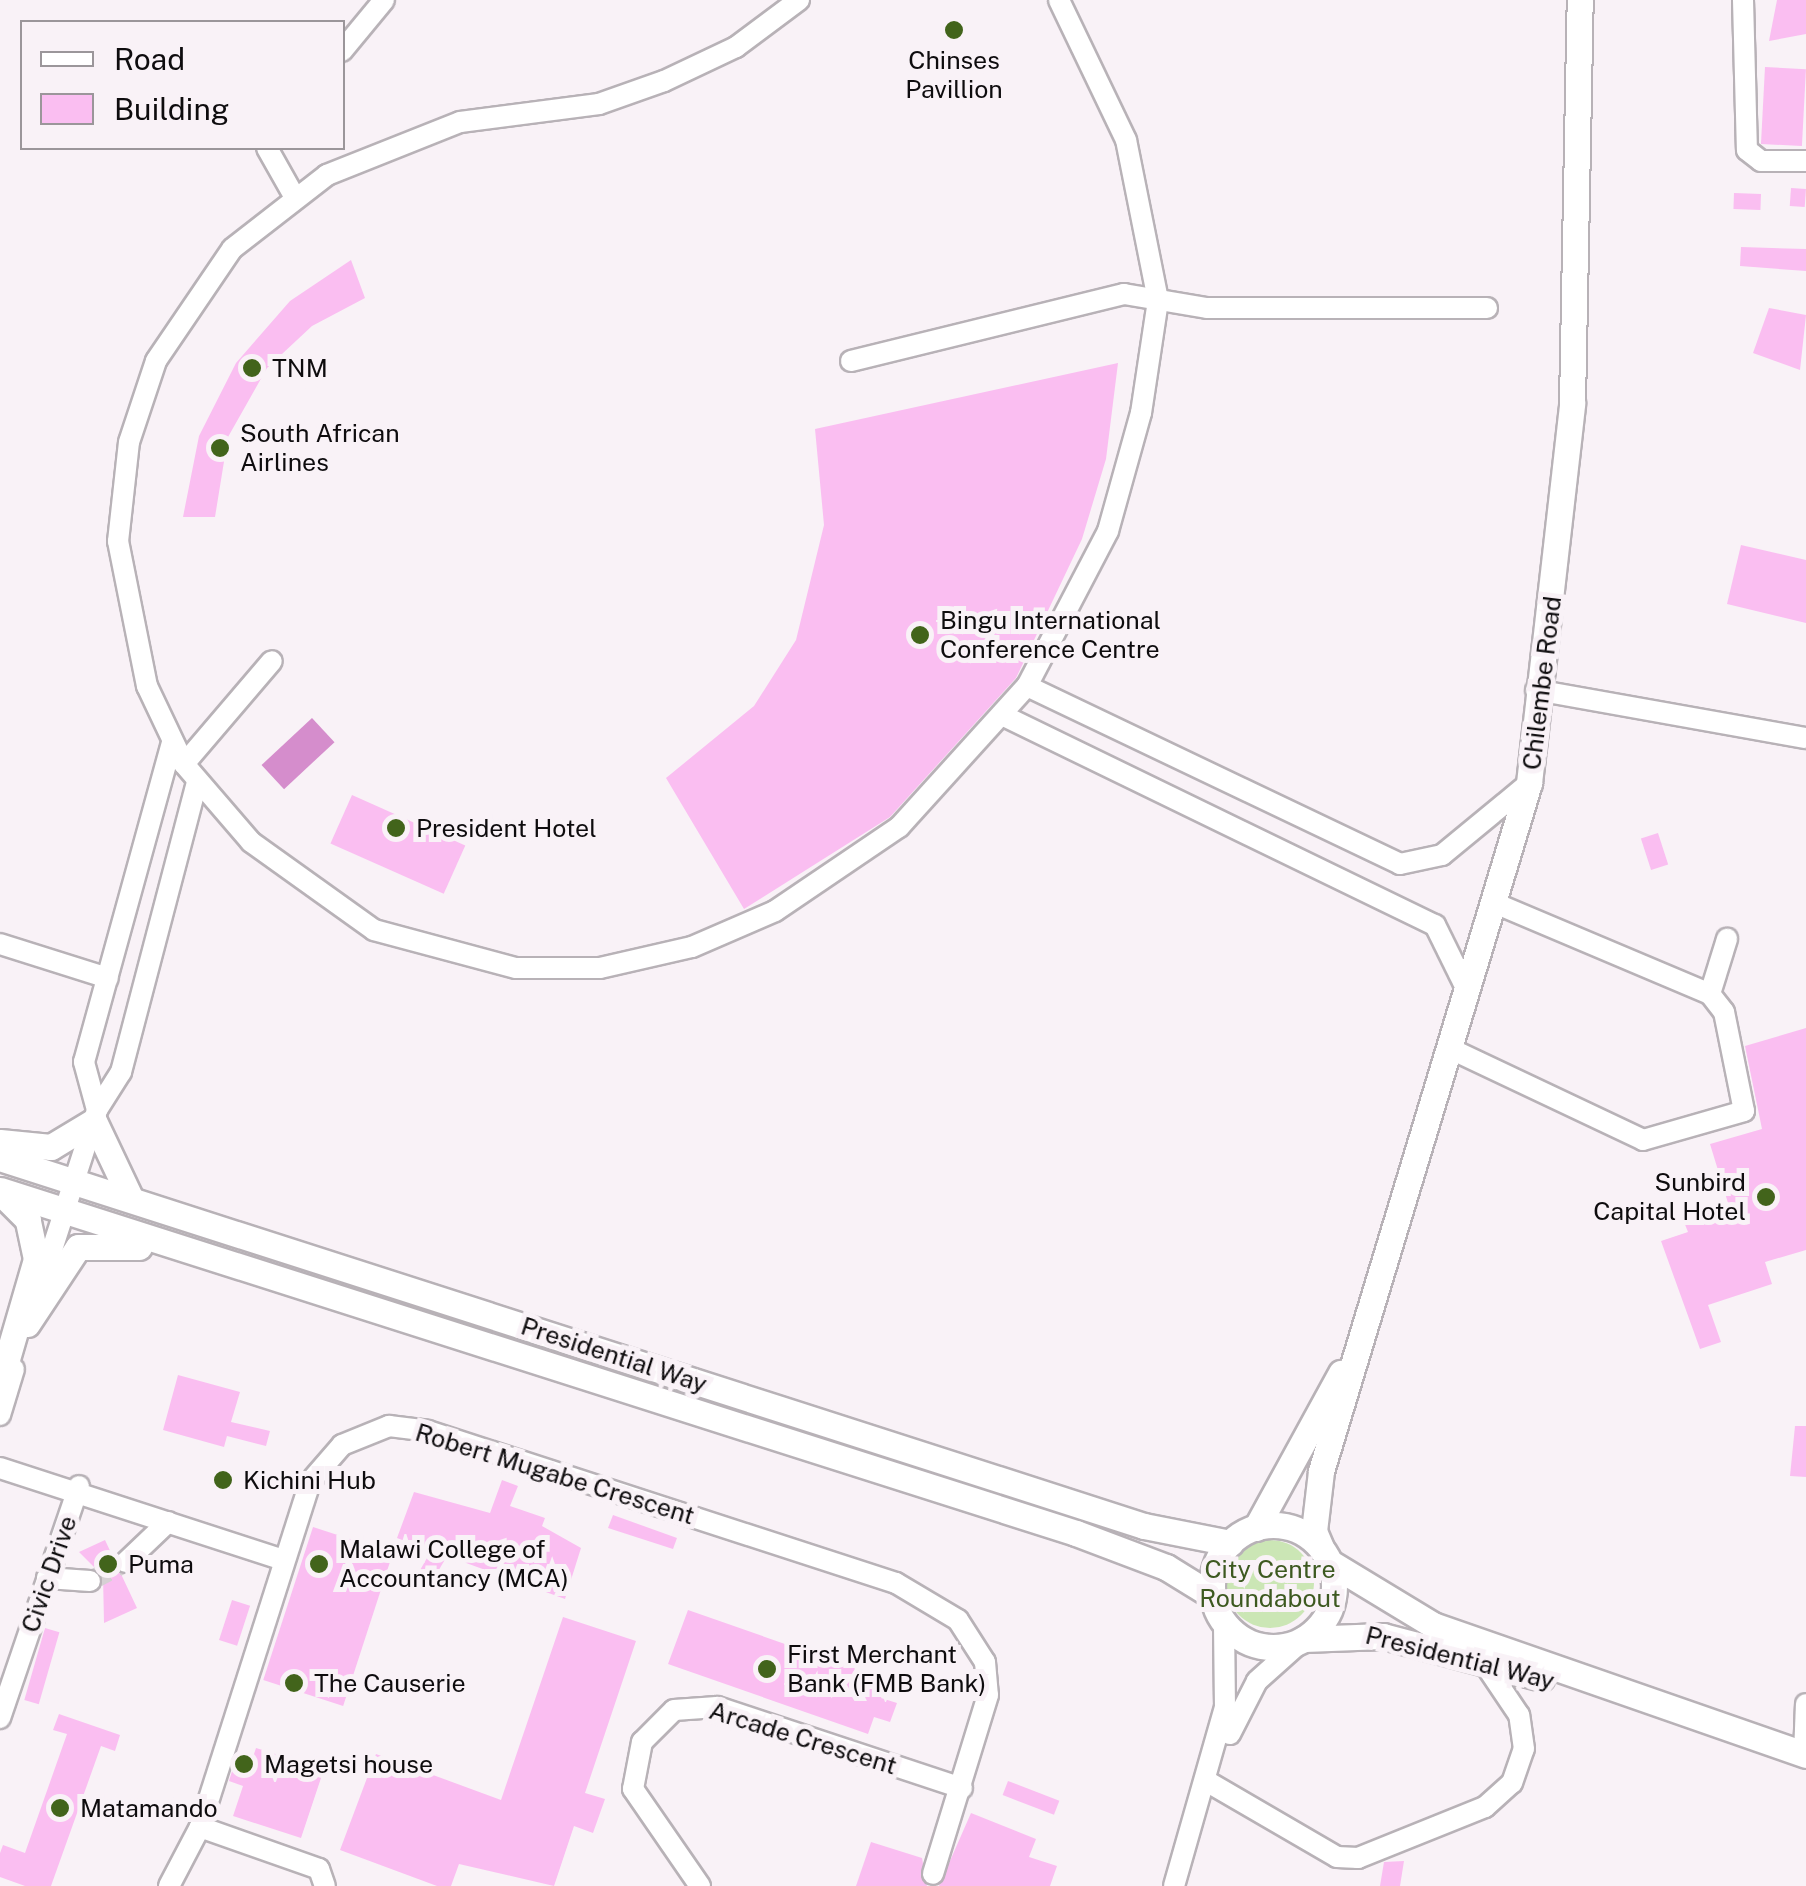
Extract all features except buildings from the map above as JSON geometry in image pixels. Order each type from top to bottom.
[{"type":"main road","name":"Chilembe Road","points":[[1358,1342],[1499,905],[1530,784],[1536,690],[1572,403],[1580,0]]},
{"type":"main road","points":[[0,1142],[51,1147],[96,1115],[130,1197]]},
{"type":"main road","name":"Presidential Way","points":[[0,1158],[1144,1526],[1230,1542]]},
{"type":"main road","points":[[0,1192],[28,1220],[36,1258],[0,1383]]},
{"type":"main road","name":"Presidential Way","points":[[0,1192],[67,1210],[1076,1533],[1166,1567],[1212,1596]]},
{"type":"main road","points":[[27,1324],[66,1256],[104,1240],[266,1288],[361,1304]]},
{"type":"main road","points":[[1256,1528],[1358,1342]]},
{"type":"main road","points":[[1326,1556],[1285,1526],[1256,1528],[1230,1542],[1212,1596],[1224,1623],[1261,1646],[1304,1639],[1332,1606],[1326,1556],[1314,1502],[1358,1342]]},
{"type":"main road","name":"Presidential Way","points":[[1326,1556],[1400,1610],[1615,1693],[1805,1755]]},
{"type":"main road","name":"Presidential Way","points":[[1304,1639],[1382,1636],[1615,1693]]},
{"type":"street","points":[[345,47],[384,0]]},
{"type":"street","points":[[799,0],[736,47],[664,81],[599,104],[424,133],[294,196],[252,228],[188,304],[129,442],[118,541],[127,609],[172,742],[197,782],[275,865],[374,930],[486,964],[600,968],[715,938],[808,892],[899,827],[1004,716],[1027,686],[1108,532],[1141,413],[1158,300],[1126,140],[1059,0]]},
{"type":"street","points":[[1743,0],[1747,150],[1761,161],[1806,162]]},
{"type":"street","points":[[268,150],[294,196]]},
{"type":"street","points":[[851,362],[1101,297],[1487,308]]},
{"type":"street","points":[[184,764],[272,661]]},
{"type":"street","points":[[1027,686],[1400,864],[1442,855],[1530,784]]},
{"type":"street","points":[[1536,690],[1806,738]]},
{"type":"street","points":[[1004,716],[1435,924],[1470,998]]},
{"type":"street","points":[[96,1115],[84,1062],[172,742]]},
{"type":"street","points":[[0,1415],[96,1115],[121,1072],[197,782]]},
{"type":"street","points":[[1453,1050],[1625,1134],[1662,1139],[1744,1111],[1724,1012],[1710,994],[1499,905]]},
{"type":"street","points":[[1710,994],[1727,939]]},
{"type":"street","points":[[0,944],[108,978]]},
{"type":"street","name":"Robert Mugabe Crescent","points":[[169,1886],[200,1827],[280,1559],[310,1482],[342,1445],[414,1426],[896,1583],[958,1620],[985,1662],[988,1696],[933,1874]]},
{"type":"street","points":[[0,1468],[79,1486],[168,1522],[280,1559]]},
{"type":"street","name":"Civic Drive","points":[[0,1718],[79,1486]]},
{"type":"street","points":[[126,1562],[168,1522]]},
{"type":"street","points":[[47,1578],[90,1581]]},
{"type":"street","points":[[1208,1782],[1228,1682],[1224,1623]]},
{"type":"street","points":[[1174,1886],[1208,1782],[1246,1697],[1304,1639]]},
{"type":"street","points":[[1208,1782],[1337,1858],[1358,1858],[1485,1807],[1512,1784],[1524,1750],[1510,1697],[1484,1663]]},
{"type":"street","points":[[1805,1755],[1806,1704]]},
{"type":"street","name":"Arcade Crescent","points":[[700,1886],[633,1788],[642,1742],[674,1710],[716,1706],[962,1788]]},
{"type":"street","points":[[200,1827],[319,1868],[325,1886]]},
{"type":"green space","name":"City Centre Roundabout","points":[[1270,1540],[1287,1543],[1301,1553],[1311,1567],[1311,1601],[1301,1615],[1287,1625],[1270,1628],[1253,1625],[1239,1615],[1229,1601],[1226,1584],[1229,1567],[1239,1553],[1253,1543]]},
{"type":"shaded area","points":[[312,718],[335,742],[284,789],[262,765]]},
{"type":"tunnel","points":[[90,1581],[126,1562]]},
{"type":"place","name":"Chinses Pavillion","points":[[954,30]]},
{"type":"place","name":"TNM","points":[[252,368]]},
{"type":"place","name":"South African Airlines","points":[[220,448]]},
{"type":"place","name":"Bingu International Conference Centre","points":[[920,635]]},
{"type":"place","name":"President Hotel","points":[[396,828]]},
{"type":"place","name":"Sunbird Capital Hotel","points":[[1766,1197]]},
{"type":"place","name":"Kichini Hub","points":[[223,1480]]},
{"type":"place","name":"Puma","points":[[108,1564]]},
{"type":"place","name":"Malawi College of Accountancy (MCA)","points":[[319,1564]]},
{"type":"place","name":"First Merchant Bank (FMB Bank)","points":[[767,1669]]},
{"type":"place","name":"The Causerie","points":[[294,1683]]},
{"type":"place","name":"Magetsi house","points":[[244,1764]]},
{"type":"place","name":"Matamando","points":[[60,1808]]}]
